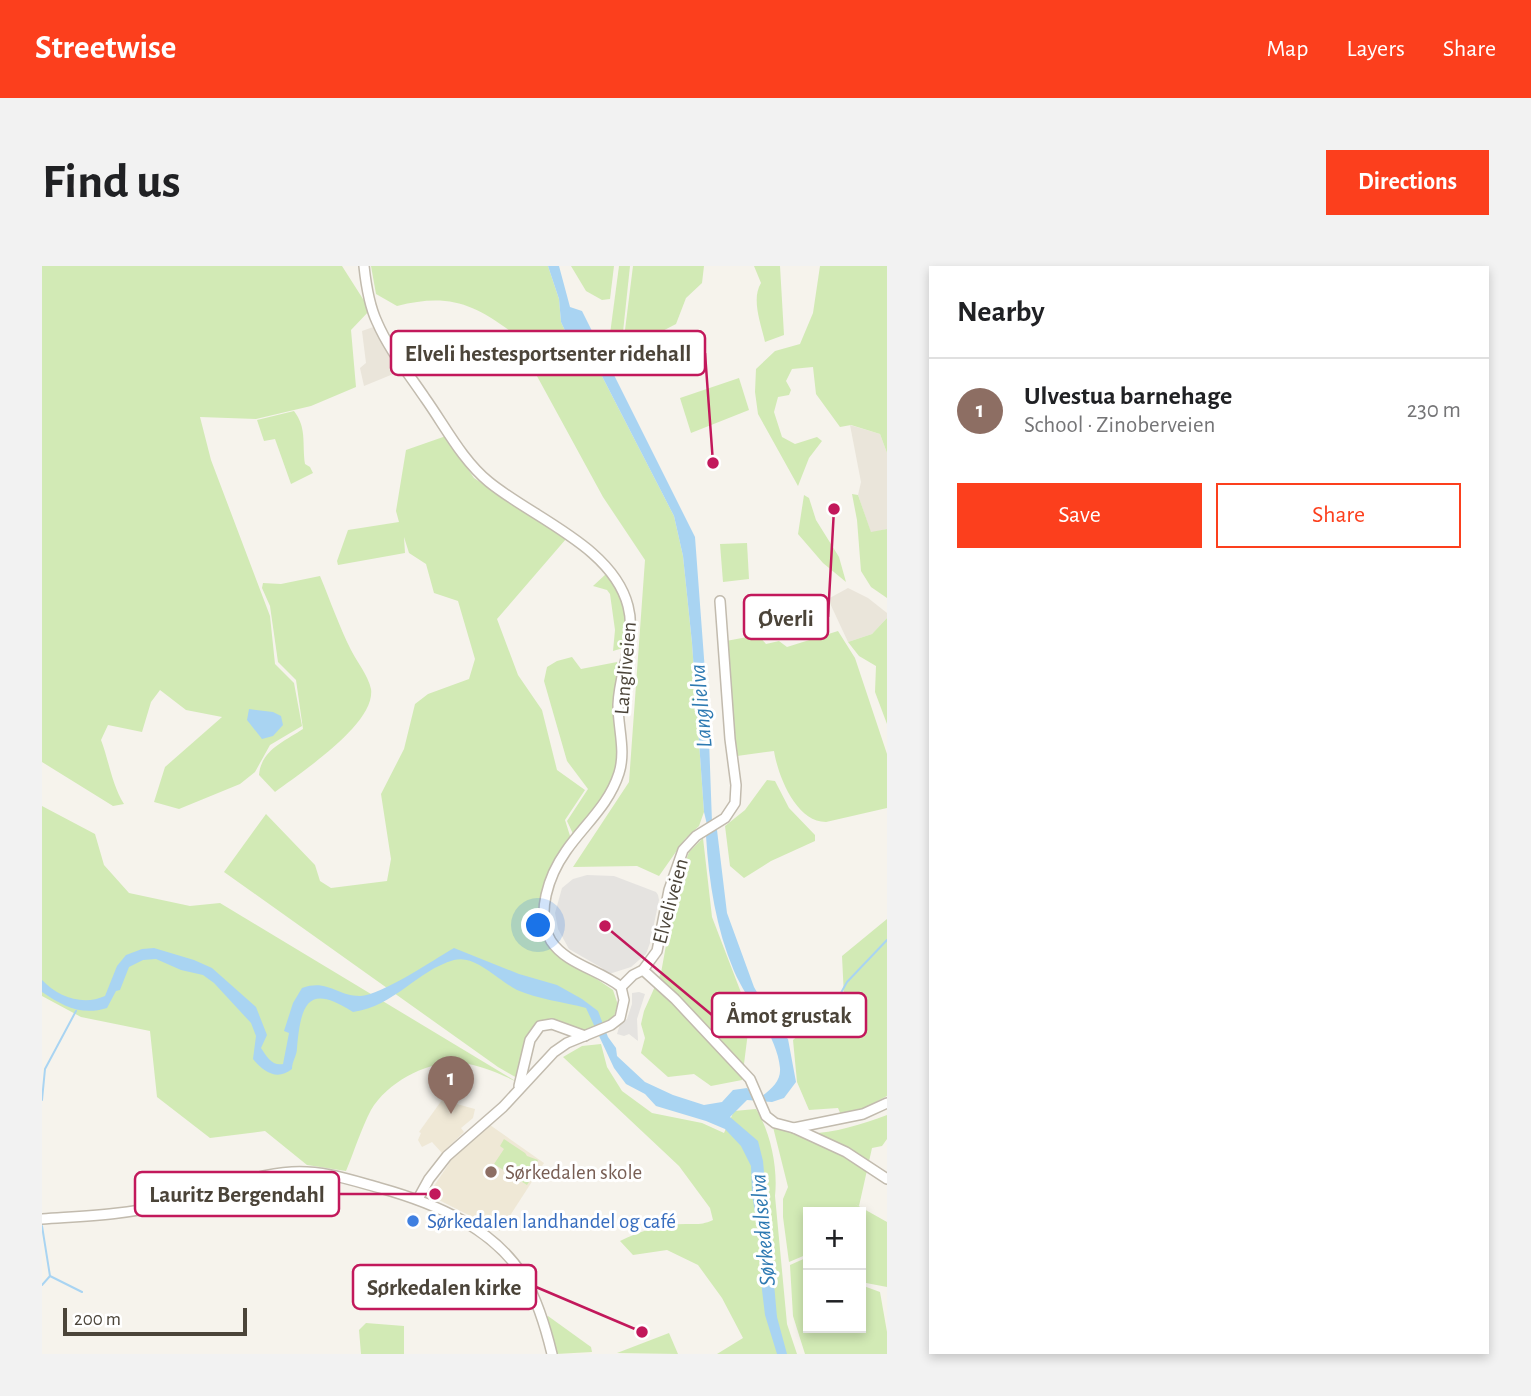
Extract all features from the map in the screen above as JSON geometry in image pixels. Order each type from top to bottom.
[{"type":"street","name":"Langliveien","points":[[364,266],[370,301],[384,336],[470,463],[493,485],[603,563],[614,575],[626,597],[631,622],[619,698],[622,755],[619,773],[608,798],[561,859],[550,885],[544,911],[548,935],[561,953],[621,987]]},
{"type":"street","name":"Elveliveien","points":[[643,970],[657,951],[669,890],[679,857],[691,841],[725,818],[732,808],[736,785],[719,621],[720,601]]},
{"type":"street","points":[[418,1199],[447,1156],[503,1107],[519,1087],[558,1049],[611,1025],[622,1013],[624,1000],[621,987],[643,970],[675,999],[745,1073],[753,1084],[763,1112],[770,1120],[855,1157],[887,1178]]},
{"type":"street","points":[[519,1087],[530,1040],[538,1028],[552,1024],[586,1036]]},
{"type":"street","points":[[793,1128],[863,1114],[887,1102]]},
{"type":"street","points":[[42,1219],[138,1211],[289,1172],[334,1175],[418,1199],[475,1229],[511,1261],[532,1293],[552,1354]]},
{"type":"shaded area","points":[[376,326],[403,370],[364,386],[360,368],[366,363],[362,331]]},
{"type":"shaded area","points":[[850,425],[880,434],[887,453],[887,529],[871,533],[858,495],[861,482]]},
{"type":"shaded area","points":[[848,588],[868,598],[887,613],[887,618],[872,634],[848,642],[828,599]]},
{"type":"shaded area","points":[[587,875],[614,876],[658,895],[646,954],[631,967],[606,973],[569,949],[558,929],[555,913],[562,888],[573,879]]},
{"type":"shaded area","points":[[632,993],[645,994],[637,1019],[638,1041],[629,1034],[617,1034],[620,1024],[627,1019]]},
{"type":"shaded area","points":[[442,1100],[475,1109],[473,1118],[461,1128],[464,1132],[442,1153],[432,1142],[422,1147],[418,1140],[421,1133],[419,1132]]},
{"type":"shaded area","name":"Sørkedalen skole","points":[[490,1125],[544,1163],[500,1231],[433,1197],[432,1189],[456,1153]]},
{"type":"green space","points":[[42,266],[342,266],[370,310],[351,330],[356,387],[311,406],[256,419],[200,417],[211,460],[270,616],[275,664],[294,683],[302,726],[270,745],[255,772],[240,784],[179,809],[154,802],[165,767],[222,717],[186,710],[160,690],[151,702],[142,732],[108,725],[101,740],[124,804],[113,806],[42,762]]},
{"type":"green space","points":[[371,266],[548,266],[559,299],[561,322],[567,335],[588,349],[674,516],[683,556],[692,643],[704,812],[699,826],[685,839],[659,876],[637,866],[573,867],[629,782],[645,560],[603,497],[514,334],[486,315],[459,304],[431,301],[397,306],[376,294]]},
{"type":"green space","points":[[571,266],[614,266],[610,299],[602,300],[586,291]]},
{"type":"green space","points":[[619,266],[630,266],[623,332],[617,341],[613,341],[610,334]]},
{"type":"green space","points":[[633,266],[704,266],[702,283],[686,298],[676,324],[649,338],[625,330]]},
{"type":"green space","points":[[754,266],[780,266],[784,335],[765,342],[757,304],[761,283]]},
{"type":"green space","points":[[820,266],[887,266],[887,453],[880,434],[851,425],[840,427],[816,394],[813,367],[792,369],[786,381],[791,390],[789,395],[778,397],[774,412],[782,437],[795,444],[817,437],[822,441],[809,458],[798,486],[758,414],[756,369],[775,351],[800,344],[813,313]]},
{"type":"green space","points":[[739,378],[749,410],[691,433],[680,398]]},
{"type":"green space","points":[[294,411],[302,430],[305,464],[313,473],[291,484],[275,439],[264,441],[257,420]]},
{"type":"green space","points":[[446,436],[474,478],[566,539],[497,619],[518,675],[542,710],[557,770],[585,790],[565,820],[571,839],[552,867],[539,909],[549,947],[613,990],[618,1005],[613,1019],[583,1031],[557,1020],[539,1022],[532,1029],[524,1048],[517,1078],[224,872],[266,814],[315,865],[320,881],[331,888],[387,881],[391,859],[381,794],[404,749],[415,704],[428,694],[469,679],[475,659],[458,601],[434,593],[426,564],[409,553],[404,537],[405,553],[338,565],[337,561],[348,530],[399,522],[396,511],[406,450]]},
{"type":"green space","points":[[852,494],[858,495],[871,532],[887,529],[887,598],[871,587],[861,571]]},
{"type":"green space","points":[[804,495],[809,498],[816,520],[839,557],[846,582],[823,563],[798,534]]},
{"type":"green space","points":[[747,543],[749,579],[723,582],[720,544]]},
{"type":"green space","points":[[606,574],[610,575],[619,595],[625,618],[623,648],[613,651],[615,630],[610,594],[607,590],[593,586]]},
{"type":"green space","points":[[320,576],[353,655],[370,684],[369,703],[362,717],[349,732],[318,760],[275,792],[259,775],[264,759],[275,747],[303,729],[296,680],[278,662],[270,606],[262,588],[263,583],[281,584]]},
{"type":"green space","points":[[887,618],[887,724],[875,692],[876,666],[859,656],[848,642],[872,634]]},
{"type":"green space","points":[[838,631],[855,658],[887,754],[887,808],[826,822],[815,820],[797,806],[784,784],[774,751],[737,756],[734,749],[726,641],[758,635],[766,644],[779,641],[787,647]]},
{"type":"green space","points":[[572,657],[581,669],[617,662],[620,706],[620,741],[616,771],[599,803],[574,836],[567,821],[588,789],[567,761],[544,681],[547,667]]},
{"type":"green space","points":[[767,780],[775,781],[789,808],[815,835],[815,841],[771,861],[744,878],[730,866],[725,826],[745,810]]},
{"type":"green space","points":[[42,806],[95,834],[104,865],[129,893],[190,906],[220,903],[517,1082],[482,1067],[460,1063],[447,1063],[410,1075],[387,1091],[371,1110],[346,1171],[307,1165],[265,1131],[210,1138],[157,1097],[150,1031],[81,1017],[42,996]]},
{"type":"green space","points":[[703,838],[712,917],[750,1016],[742,1080],[711,1086],[694,1074],[668,1077],[641,1053],[645,1038],[641,1024],[661,973],[677,884],[689,852]]},
{"type":"green space","points":[[887,919],[887,1096],[862,1109],[841,1115],[838,1108],[809,1110],[797,1082],[793,1040],[844,997],[842,956]]},
{"type":"green space","points":[[601,1044],[607,1067],[622,1091],[652,1113],[702,1123],[724,1133],[734,1111],[756,1109],[766,1129],[774,1163],[787,1324],[797,1354],[717,1354],[743,1338],[722,1298],[698,1265],[667,1250],[633,1255],[620,1241],[660,1227],[700,1224],[713,1220],[710,1208],[679,1166],[563,1057],[582,1046]]},
{"type":"green space","points":[[887,1115],[887,1139],[882,1146],[872,1148],[859,1206],[855,1204],[860,1207],[803,1207],[803,1256],[789,1262],[783,1217],[783,1199],[788,1187],[773,1127],[816,1133]]},
{"type":"green space","points":[[504,1139],[527,1156],[538,1160],[536,1165],[531,1164],[537,1169],[527,1185],[494,1164],[504,1149],[500,1146]]},
{"type":"green space","points":[[866,1210],[887,1222],[887,1287],[866,1283]]},
{"type":"green space","points":[[803,1259],[803,1333],[866,1333],[866,1287],[880,1292],[887,1332],[887,1354],[805,1354],[793,1316],[790,1265]]},
{"type":"green space","points":[[548,1316],[591,1347],[592,1352],[556,1354],[546,1318]]},
{"type":"green space","points":[[366,1323],[404,1326],[404,1354],[361,1354],[359,1330]]},
{"type":"green space","points":[[669,1333],[678,1354],[617,1353]]},
{"type":"water","points":[[548,266],[559,266],[570,307],[582,311],[695,537],[708,712],[712,822],[714,830],[717,830],[727,913],[754,987],[780,1033],[788,1039],[796,1082],[784,1098],[772,1102],[747,1100],[730,1117],[758,1141],[763,1161],[777,1317],[787,1354],[777,1354],[765,1315],[762,1257],[752,1194],[751,1166],[741,1146],[725,1129],[656,1106],[645,1094],[626,1084],[614,1068],[586,1008],[525,993],[478,964],[462,959],[454,960],[440,965],[393,996],[368,1008],[353,1012],[326,999],[310,1002],[301,1019],[292,1069],[276,1075],[266,1071],[253,1059],[256,1036],[251,1023],[214,983],[203,975],[181,970],[156,959],[143,960],[129,967],[120,990],[116,991],[107,1008],[89,1011],[57,1002],[42,992],[42,980],[55,991],[71,998],[88,1000],[105,996],[117,966],[126,955],[154,948],[212,968],[256,1007],[267,1035],[261,1048],[273,1062],[283,1064],[289,1033],[284,1031],[293,1003],[302,988],[319,985],[352,995],[369,994],[394,984],[454,948],[519,974],[557,985],[582,999],[598,1011],[608,1037],[616,1048],[617,1056],[645,1082],[673,1095],[704,1105],[722,1102],[733,1090],[747,1088],[753,1095],[762,1096],[776,1084],[780,1072],[778,1056],[768,1031],[734,971],[714,905],[707,854],[706,836],[709,833],[704,812],[692,643],[683,556],[674,516],[588,349],[567,335],[561,322],[559,299]]},
{"type":"water","points":[[249,709],[273,712],[281,716],[283,725],[273,736],[262,739],[247,720]]},
{"type":"waterway","points":[[795,1031],[832,1009],[847,982],[887,940]]},
{"type":"waterway","points":[[42,1100],[45,1069],[76,1011]]},
{"type":"waterway","points":[[42,1226],[50,1276],[82,1292]]},
{"type":"waterway","points":[[42,1285],[50,1276]]},
{"type":"place","name":"Elveli hestesportsenter ridehall","points":[[713,463]]},
{"type":"place","name":"Øverli","points":[[834,509]]},
{"type":"place","name":"Åmot grustak","points":[[605,926]]},
{"type":"place","name":"Ulvestua barnehage","points":[[451,1114]]},
{"type":"place","name":"Sørkedalen skole","points":[[491,1172]]},
{"type":"place","name":"Lauritz Bergendahl","points":[[435,1194]]},
{"type":"place","name":"Sørkedalen landhandel og café","points":[[413,1221]]},
{"type":"place","name":"Sørkedalen kirke","points":[[642,1332]]},
{"type":"water label","name":"Langlielva","points":[[700,706]]},
{"type":"water label","name":"Sørkedalselva","points":[[762,1230]]}]
